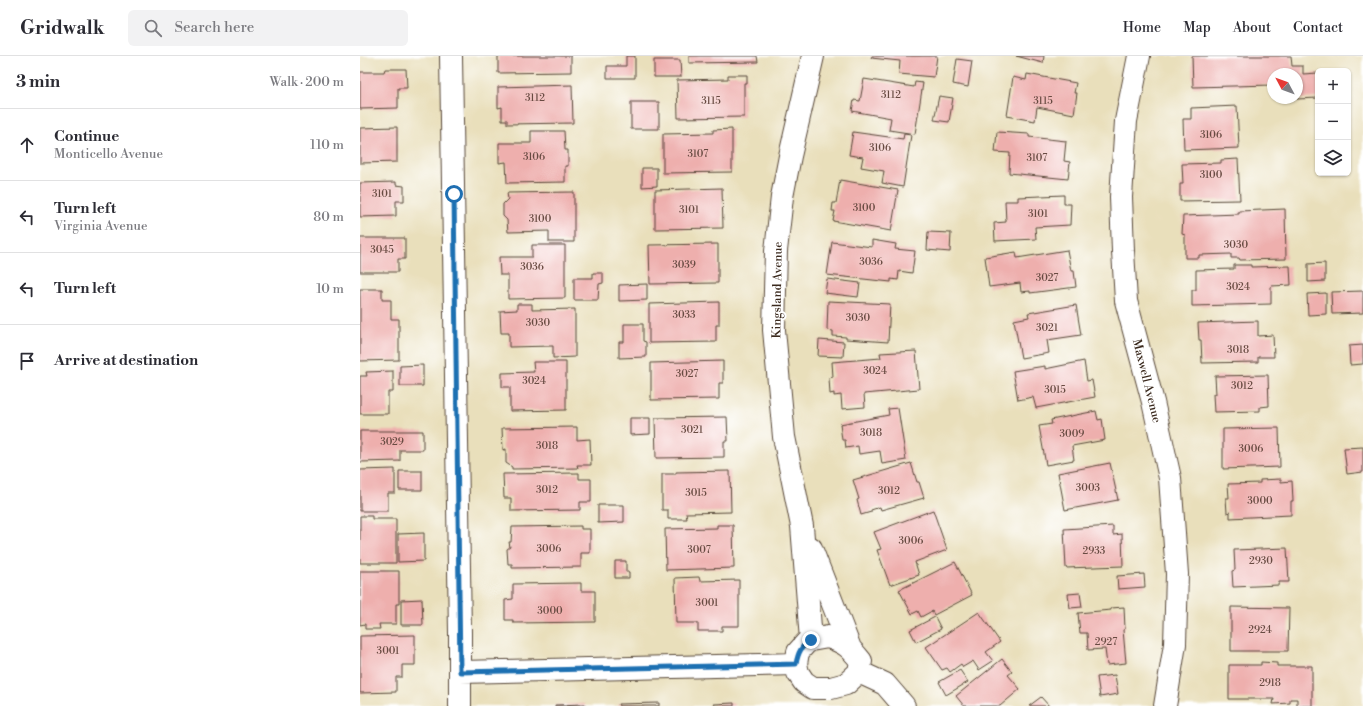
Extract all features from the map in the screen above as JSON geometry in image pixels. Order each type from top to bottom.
[{"type":"street","points":[[451,56],[460,586],[460,706]]},
{"type":"street","name":"Kingsland Avenue","points":[[811,640],[802,526],[784,437],[774,330],[776,251],[782,197],[813,56]]},
{"type":"street","name":"Maxwell Avenue","points":[[1139,56],[1126,121],[1121,197],[1123,251],[1126,301],[1153,402],[1170,478],[1177,574],[1175,644],[1165,706]]},
{"type":"street","name":"Kingsland Avenue","points":[[802,526],[850,648]]},
{"type":"street","points":[[828,637],[844,643],[850,648],[860,661],[859,672],[846,684],[831,688],[815,697],[798,673],[796,664],[798,652],[811,640],[828,637]]},
{"type":"street","points":[[460,672],[796,664]]},
{"type":"street","points":[[859,672],[885,684],[904,706]]},
{"type":"building","points":[[498,56],[571,56],[571,72],[498,73]]},
{"type":"building","points":[[626,56],[635,56],[635,78],[607,78],[607,66],[626,66]]},
{"type":"building","points":[[689,56],[757,56],[758,62],[689,63]]},
{"type":"building","points":[[872,56],[937,56],[934,77],[899,74],[900,61],[871,58]]},
{"type":"building","points":[[1016,56],[1044,56],[1043,63]]},
{"type":"building","points":[[1192,56],[1291,56],[1292,66],[1303,66],[1303,68],[1267,68],[1267,85],[1193,87]]},
{"type":"building","points":[[957,59],[972,61],[968,87],[953,84]]},
{"type":"building","points":[[654,60],[680,60],[681,77],[654,77]]},
{"type":"building","points":[[385,69],[406,69],[407,88],[398,88],[398,108],[360,109],[360,72],[384,72]]},
{"type":"building","points":[[1315,73],[1315,98],[1303,99],[1303,74]]},
{"type":"building","points":[[1027,74],[1076,83],[1074,93],[1077,93],[1074,114],[1037,107],[1035,121],[1007,116],[1013,77],[1026,80]]},
{"type":"building","points":[[728,75],[747,75],[747,83],[744,83],[744,117],[678,118],[677,80],[728,79]]},
{"type":"building","points":[[864,79],[914,87],[915,82],[923,83],[915,134],[889,130],[891,118],[852,111],[854,100],[860,101]]},
{"type":"building","points":[[572,85],[573,123],[507,124],[507,120],[502,120],[502,107],[498,108],[498,87]]},
{"type":"building","points":[[939,96],[953,98],[949,122],[934,120]]},
{"type":"building","points":[[631,102],[659,102],[659,129],[631,129]]},
{"type":"building","points":[[1237,106],[1239,148],[1184,150],[1183,119],[1191,119],[1191,108]]},
{"type":"building","points":[[397,127],[397,162],[360,163],[360,128]]},
{"type":"building","points":[[732,129],[732,172],[663,173],[663,134],[713,133],[713,130]]},
{"type":"building","points":[[531,131],[564,131],[565,150],[568,150],[568,166],[565,166],[565,182],[507,183],[506,162],[499,163],[499,143],[531,143]]},
{"type":"building","points":[[853,132],[903,139],[904,134],[911,135],[903,187],[882,183],[884,171],[861,167],[863,157],[849,155]]},
{"type":"building","points":[[997,132],[1029,134],[1029,137],[1066,141],[1064,161],[1070,162],[1068,179],[1009,173],[1010,153],[995,152]]},
{"type":"building","points":[[1238,159],[1240,200],[1180,201],[1180,184],[1183,184],[1182,164],[1221,163],[1221,160]]},
{"type":"building","points":[[642,168],[657,168],[657,186],[642,187]]},
{"type":"building","points":[[840,180],[898,190],[891,231],[833,221],[835,211],[832,211],[833,203],[836,203]]},
{"type":"building","points":[[396,182],[396,185],[404,186],[404,201],[396,201],[396,216],[360,217],[360,183]]},
{"type":"building","points":[[722,188],[723,228],[655,229],[655,190]]},
{"type":"building","points":[[574,192],[574,242],[549,242],[549,231],[508,232],[507,220],[503,216],[503,204],[508,199],[507,193]]},
{"type":"building","points":[[1064,195],[1064,204],[1071,204],[1070,225],[1035,227],[1036,239],[995,241],[994,223],[1006,222],[1005,201],[1018,201],[1018,197]]},
{"type":"building","points":[[1285,209],[1286,259],[1240,260],[1239,258],[1231,258],[1231,254],[1199,255],[1199,258],[1185,258],[1185,235],[1182,234],[1183,216],[1239,214],[1239,211]]},
{"type":"building","points":[[928,232],[951,233],[950,252],[927,250]]},
{"type":"building","points":[[360,238],[405,238],[405,259],[398,259],[398,272],[360,272]]},
{"type":"building","points":[[872,240],[896,244],[895,249],[915,251],[912,273],[899,271],[898,280],[891,279],[891,282],[827,275],[832,242],[872,247]]},
{"type":"building","points":[[718,244],[718,283],[650,284],[649,245]]},
{"type":"building","points":[[532,245],[565,245],[565,298],[508,299],[508,275],[500,275],[499,257],[532,257]]},
{"type":"building","points":[[1067,250],[1071,271],[1074,271],[1076,287],[1030,293],[1030,291],[1021,292],[1020,283],[989,287],[985,257],[1016,252],[1017,258]]},
{"type":"building","points":[[1325,263],[1325,281],[1308,282],[1308,264]]},
{"type":"building","points":[[1234,265],[1251,265],[1251,267],[1290,266],[1291,285],[1271,286],[1271,304],[1192,306],[1192,290],[1196,290],[1196,270],[1234,269]]},
{"type":"building","points":[[593,273],[603,273],[603,283],[599,284],[598,300],[574,300],[574,278],[593,278]]},
{"type":"building","points":[[827,279],[860,283],[858,297],[825,293]]},
{"type":"building","points":[[647,284],[647,300],[619,301],[619,285]]},
{"type":"building","points":[[360,289],[382,289],[382,300],[391,300],[391,319],[399,319],[399,360],[360,361]]},
{"type":"building","points":[[1363,291],[1363,313],[1332,314],[1331,292]]},
{"type":"building","points":[[1326,293],[1326,314],[1308,315],[1307,294]]},
{"type":"building","points":[[828,301],[890,304],[888,342],[846,339],[846,337],[833,336],[833,331],[827,330]]},
{"type":"building","points":[[719,302],[719,325],[716,325],[716,342],[649,343],[649,304]]},
{"type":"building","points":[[517,304],[532,304],[532,310],[575,309],[575,357],[553,358],[553,346],[509,347],[509,333],[501,333],[500,311],[517,310]]},
{"type":"building","points":[[1076,305],[1081,335],[1047,340],[1049,353],[1021,358],[1014,320],[1029,317],[1028,313]]},
{"type":"building","points":[[1258,321],[1258,336],[1273,335],[1274,357],[1258,357],[1258,362],[1202,363],[1201,340],[1199,340],[1198,323]]},
{"type":"building","points":[[624,324],[643,324],[643,341],[646,342],[646,357],[619,358],[619,342],[624,342]]},
{"type":"building","points":[[819,340],[844,342],[843,357],[818,356]]},
{"type":"building","points":[[1363,345],[1363,364],[1350,365],[1349,346]]},
{"type":"building","points":[[916,351],[919,389],[864,394],[865,407],[842,409],[841,395],[834,396],[834,393],[830,394],[829,378],[833,377],[832,362],[881,358],[880,353]]},
{"type":"building","points":[[723,361],[723,383],[719,383],[719,399],[651,400],[651,363]]},
{"type":"building","points":[[1084,361],[1087,381],[1092,380],[1095,397],[1036,408],[1033,397],[1018,400],[1013,371],[1045,366],[1045,369]]},
{"type":"building","points":[[533,362],[566,362],[566,410],[510,411],[510,387],[502,387],[502,373],[534,372]]},
{"type":"building","points":[[423,365],[423,386],[400,386],[400,366]]},
{"type":"building","points":[[393,371],[393,392],[388,392],[388,414],[360,414],[360,376],[367,376],[366,372]]},
{"type":"building","points":[[1268,375],[1269,406],[1260,407],[1260,411],[1214,412],[1213,394],[1216,394],[1215,376]]},
{"type":"building","points":[[898,408],[906,460],[882,464],[880,451],[859,454],[858,446],[846,448],[845,440],[842,440],[840,424],[889,415],[888,409]]},
{"type":"building","points":[[1096,411],[1098,420],[1102,419],[1105,440],[1072,446],[1074,460],[1046,465],[1039,426],[1052,424],[1051,420]]},
{"type":"building","points":[[727,417],[728,441],[724,441],[724,457],[656,458],[655,418]]},
{"type":"building","points":[[630,418],[650,418],[650,434],[630,435]]},
{"type":"building","points":[[577,427],[577,440],[590,439],[591,465],[577,465],[578,468],[512,469],[512,467],[506,463],[506,449],[503,450],[502,428]]},
{"type":"building","points":[[1279,428],[1280,467],[1223,469],[1223,429]]},
{"type":"building","points":[[360,431],[423,431],[423,450],[400,450],[400,461],[360,462]]},
{"type":"building","points":[[1363,447],[1363,472],[1347,474],[1344,448]]},
{"type":"building","points":[[911,463],[924,498],[881,510],[880,507],[861,515],[857,500],[859,499],[853,480]]},
{"type":"building","points":[[1110,463],[1118,500],[1065,510],[1058,473]]},
{"type":"building","points":[[395,469],[395,493],[388,493],[388,511],[360,511],[360,470]]},
{"type":"building","points":[[399,471],[422,471],[422,490],[399,490]]},
{"type":"building","points":[[730,471],[731,512],[686,513],[687,519],[668,519],[668,510],[662,510],[662,474],[676,474],[676,472]]},
{"type":"building","points":[[579,473],[579,479],[591,479],[591,502],[580,502],[580,510],[511,511],[511,498],[504,498],[503,474]]},
{"type":"building","points":[[1281,479],[1281,482],[1292,481],[1293,501],[1291,501],[1291,515],[1230,518],[1230,512],[1227,513],[1226,498],[1229,498],[1228,484],[1260,483],[1260,480]]},
{"type":"building","points":[[598,505],[624,505],[624,522],[598,523]]},
{"type":"building","points":[[933,510],[947,550],[915,562],[919,575],[890,585],[877,550],[881,549],[874,532]]},
{"type":"building","points":[[360,516],[372,516],[372,519],[396,519],[396,563],[360,563]]},
{"type":"building","points":[[717,525],[733,525],[734,568],[666,570],[665,529],[717,528]]},
{"type":"building","points":[[581,526],[581,529],[590,529],[590,553],[581,553],[581,567],[512,568],[512,564],[508,564],[507,549],[510,547],[509,542],[511,542],[512,527]]},
{"type":"building","points":[[1113,526],[1113,535],[1122,534],[1123,566],[1066,568],[1064,529]]},
{"type":"building","points":[[424,533],[424,561],[398,562],[398,534]]},
{"type":"building","points":[[1287,548],[1289,582],[1279,582],[1279,585],[1233,587],[1232,571],[1235,570],[1234,550]]},
{"type":"building","points":[[615,561],[626,561],[626,572],[629,572],[629,578],[615,578]]},
{"type":"building","points":[[955,562],[972,595],[934,615],[932,611],[921,617],[918,611],[912,614],[899,590]]},
{"type":"building","points":[[360,571],[399,571],[399,604],[396,604],[396,624],[379,624],[380,629],[365,629],[365,624],[360,625]]},
{"type":"building","points":[[1144,574],[1145,587],[1118,589],[1117,576]]},
{"type":"building","points":[[699,577],[700,581],[739,580],[739,626],[722,626],[722,631],[698,631],[698,623],[676,623],[675,578]]},
{"type":"building","points":[[581,583],[581,591],[595,591],[595,622],[513,623],[513,620],[505,620],[505,600],[513,599],[513,584]]},
{"type":"building","points":[[1080,593],[1082,607],[1070,608],[1068,594]]},
{"type":"building","points":[[422,599],[423,625],[401,625],[401,600]]},
{"type":"building","points":[[1124,607],[1125,629],[1123,630],[1126,663],[1107,665],[1105,649],[1088,650],[1087,633],[1080,633],[1078,613],[1111,610],[1111,608]]},
{"type":"building","points":[[1231,607],[1289,608],[1288,651],[1231,651]]},
{"type":"building","points":[[979,612],[1000,642],[986,652],[993,661],[979,670],[973,661],[963,667],[961,664],[950,672],[947,668],[942,670],[926,647]]},
{"type":"building","points":[[935,617],[941,629],[916,642],[910,630]]},
{"type":"building","points":[[415,635],[415,665],[402,665],[402,677],[396,677],[396,692],[360,693],[360,636]]},
{"type":"building","points":[[1002,659],[1012,672],[1008,675],[1020,689],[1000,706],[964,706],[956,696]]},
{"type":"building","points":[[1261,662],[1277,663],[1277,666],[1312,666],[1312,706],[1297,706],[1297,699],[1290,699],[1290,703],[1273,704],[1274,699],[1229,699],[1229,665],[1261,665]]},
{"type":"building","points":[[960,670],[968,682],[946,695],[939,682]]},
{"type":"building","points":[[1115,675],[1118,694],[1100,697],[1097,677]]},
{"type":"building","points":[[1041,697],[1049,706],[1029,706]]},
{"type":"building","points":[[659,703],[659,706],[619,706],[618,704]]},
{"type":"building","points":[[734,703],[734,706],[714,706],[714,704]]},
{"type":"building","points":[[585,704],[585,706],[555,706],[555,705]]},
{"type":"route","points":[[454,194],[460,672],[796,664],[798,652],[811,640]]}]
